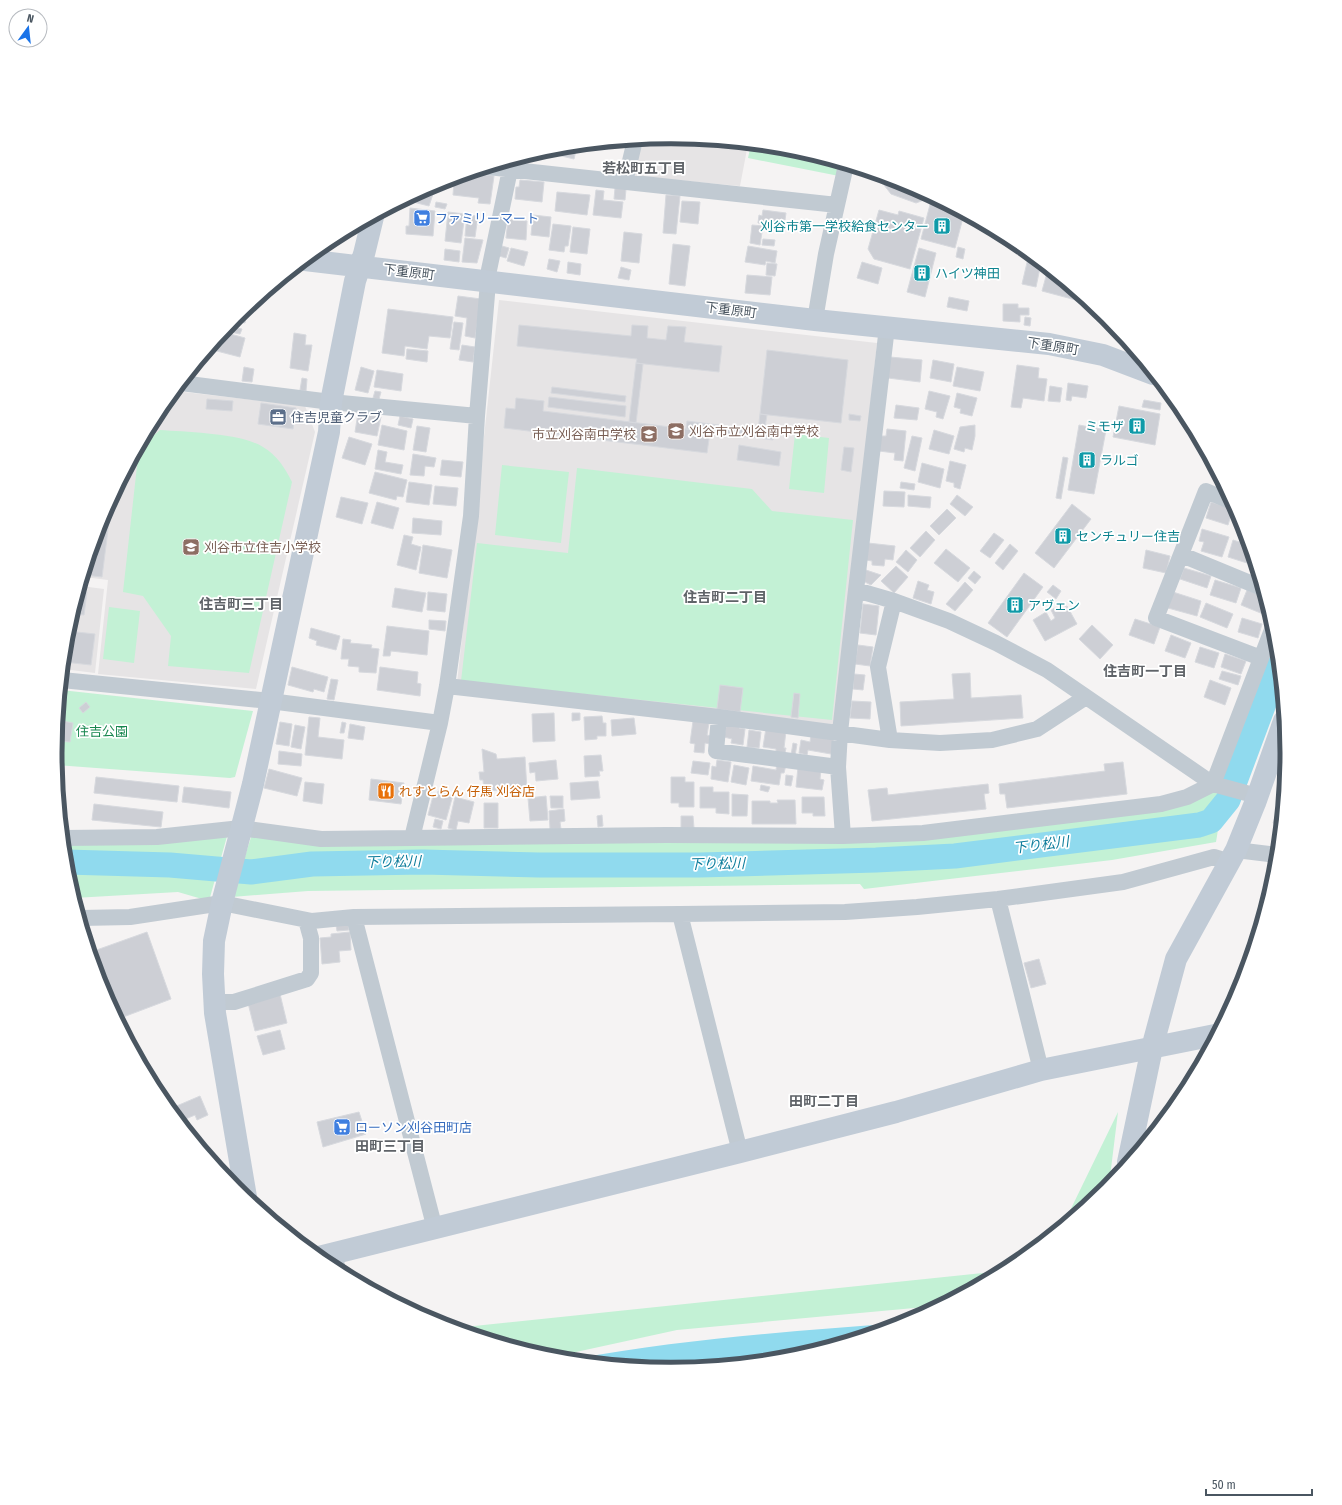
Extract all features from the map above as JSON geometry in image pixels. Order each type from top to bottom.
[{"type":"street","points":[[626,182],[634,145]]},
{"type":"street","points":[[412,838],[440,723],[447,686],[471,516],[477,416],[489,270],[511,165],[626,182],[837,205]]},
{"type":"street","points":[[815,320],[826,254],[845,169]]},
{"type":"street","points":[[244,1187],[215,1013],[214,941],[253,784],[330,432],[331,402],[355,281],[361,266],[372,222]]},
{"type":"street","name":"下重原町","points":[[312,261],[815,320],[1049,344],[1103,355],[1145,371]]},
{"type":"street","points":[[843,836],[838,766],[840,732],[887,327]]},
{"type":"street","points":[[187,384],[331,402],[477,416]]},
{"type":"street","points":[[1224,499],[1206,491],[1156,618],[1261,658]]},
{"type":"street","points":[[1182,555],[1256,586]]},
{"type":"street","points":[[856,590],[894,601],[949,621],[996,643],[1047,670],[1213,784],[1257,796]]},
{"type":"street","points":[[890,740],[878,667],[894,601]]},
{"type":"street","points":[[68,838],[157,837],[241,828],[320,839],[666,835],[843,836],[923,833],[1161,804],[1187,797],[1213,784],[1269,638]]},
{"type":"street","points":[[66,680],[270,701],[440,723]]},
{"type":"street","points":[[447,686],[719,717],[840,732],[890,740],[940,743],[992,740],[1037,729],[1086,697]]},
{"type":"street","points":[[719,717],[716,751],[838,766]]},
{"type":"street","points":[[1134,1147],[1152,1048],[1176,959],[1233,856],[1280,733]]},
{"type":"street","points":[[85,918],[130,917],[223,900],[312,921],[354,917],[845,912],[998,899],[1123,882],[1214,857],[1271,855]]},
{"type":"street","points":[[998,899],[1041,1070]]},
{"type":"street","points":[[680,914],[740,1152]]},
{"type":"street","points":[[354,917],[435,1229]]},
{"type":"street","points":[[215,1002],[234,1002],[307,979],[311,973],[311,938],[306,920]]},
{"type":"street","points":[[333,1259],[435,1229],[896,1112],[1041,1070],[1209,1036]]},
{"type":"shaded area","points":[[640,145],[711,145],[747,149],[740,186],[633,176]]},
{"type":"shaded area","name":"刈谷市立刈谷南中学校","points":[[499,300],[877,343],[836,725],[457,683]]},
{"type":"shaded area","name":"刈谷市立住吉小学校","points":[[181,392],[305,406],[315,432],[256,689],[98,674],[108,580],[88,578],[108,519],[144,448]]},
{"type":"shaded area","points":[[85,587],[104,589],[95,673],[68,670],[74,634]]},
{"type":"green space","points":[[750,149],[790,155],[841,168],[839,176],[748,158]]},
{"type":"green space","name":"刈谷市立住吉小学校","points":[[160,430],[213,434],[253,442],[268,450],[276,458],[292,482],[249,673],[168,666],[171,636],[143,596],[123,592],[138,460],[150,439]]},
{"type":"green space","points":[[795,434],[829,438],[824,493],[789,489]]},
{"type":"green space","points":[[502,465],[569,472],[561,543],[495,535]]},
{"type":"green space","points":[[577,468],[752,489],[772,511],[853,520],[832,720],[461,681],[477,543],[568,553]]},
{"type":"green space","points":[[109,607],[140,611],[134,663],[103,659]]},
{"type":"green space","name":"住吉公園","points":[[65,690],[253,711],[235,777],[230,778],[62,765],[63,713]]},
{"type":"green space","points":[[1225,787],[1216,842],[1112,860],[864,889],[860,884],[308,891],[232,897],[253,831],[836,836],[1161,804]]},
{"type":"green space","points":[[229,829],[209,901],[178,892],[80,898],[68,837]]},
{"type":"green space","points":[[1118,1112],[1110,1174],[1068,1214]]},
{"type":"green space","points":[[987,1273],[940,1299],[921,1307],[677,1330],[572,1353],[513,1341],[469,1327]]},
{"type":"water","points":[[878,1325],[829,1341],[790,1350],[750,1356],[671,1362],[592,1356],[656,1346],[779,1333]]},
{"type":"building","points":[[576,151],[574,159],[555,154]]},
{"type":"building","points":[[480,174],[494,176],[490,204],[478,203],[479,198],[453,195],[454,184],[460,183],[460,182]]},
{"type":"building","points":[[520,180],[544,182],[542,202],[515,199],[516,187],[519,187]]},
{"type":"building","points":[[884,183],[924,200],[916,203],[891,194],[884,185]]},
{"type":"building","points":[[615,188],[626,189],[625,200],[614,199]]},
{"type":"building","points":[[596,190],[604,191],[603,200],[623,202],[621,218],[593,215]]},
{"type":"building","points":[[434,192],[429,206],[412,202]]},
{"type":"building","points":[[557,192],[590,195],[587,215],[555,211]]},
{"type":"building","points":[[666,195],[680,196],[676,234],[663,233]]},
{"type":"building","points":[[682,201],[700,202],[698,224],[680,222]]},
{"type":"building","points":[[436,202],[447,204],[445,209],[435,207]]},
{"type":"building","name":"刈谷市第一学校給食センター","points":[[931,202],[963,218],[955,248],[921,239]]},
{"type":"building","name":"ファミリーマート","points":[[410,208],[435,211],[433,236],[406,234],[406,226],[409,226]]},
{"type":"building","points":[[763,210],[786,213],[785,220],[781,219],[780,226],[758,223],[759,215],[762,216]]},
{"type":"building","points":[[879,210],[898,215],[899,211],[924,218],[910,269],[874,259],[868,249]]},
{"type":"building","points":[[448,212],[465,214],[461,243],[445,241]]},
{"type":"building","points":[[467,215],[478,216],[475,237],[465,236]]},
{"type":"building","points":[[533,215],[551,217],[549,237],[531,235]]},
{"type":"building","points":[[508,219],[527,221],[526,240],[506,238]]},
{"type":"building","points":[[553,224],[571,226],[568,246],[565,246],[564,252],[549,250]]},
{"type":"building","points":[[752,225],[763,226],[760,245],[750,243]]},
{"type":"building","points":[[573,227],[590,229],[587,254],[570,252]]},
{"type":"building","points":[[624,232],[642,234],[639,263],[621,261]]},
{"type":"building","points":[[465,238],[483,240],[477,263],[462,262]]},
{"type":"building","points":[[763,239],[775,240],[774,246],[762,245]]},
{"type":"building","points":[[673,244],[690,246],[685,286],[669,284]]},
{"type":"building","points":[[502,246],[509,248],[506,258],[499,256]]},
{"type":"building","points":[[748,246],[777,251],[775,263],[766,261],[765,265],[745,262]]},
{"type":"building","points":[[958,247],[965,249],[963,259],[956,257]]},
{"type":"building","points":[[511,248],[528,252],[524,266],[507,261]]},
{"type":"building","name":"ハイツ神田","points":[[919,248],[936,253],[925,297],[907,292]]},
{"type":"building","points":[[445,249],[460,251],[459,262],[444,260]]},
{"type":"building","points":[[549,259],[560,261],[557,272],[547,269]]},
{"type":"building","points":[[1028,259],[1040,268],[1036,287],[1022,284]]},
{"type":"building","points":[[568,262],[581,264],[580,275],[567,273]]},
{"type":"building","points":[[862,262],[882,268],[878,284],[857,278]]},
{"type":"building","points":[[767,263],[777,264],[775,276],[766,275]]},
{"type":"building","points":[[621,267],[631,270],[629,280],[618,278]]},
{"type":"building","points":[[1047,273],[1079,301],[1042,291]]},
{"type":"building","points":[[747,275],[772,277],[770,295],[745,293]]},
{"type":"building","points":[[458,296],[481,299],[475,338],[465,336],[467,318],[455,316]]},
{"type":"building","points":[[949,297],[969,301],[967,311],[947,307]]},
{"type":"building","points":[[1003,304],[1018,304],[1018,308],[1029,308],[1029,315],[1020,315],[1020,322],[1003,321]]},
{"type":"building","points":[[388,309],[453,317],[450,338],[429,336],[427,349],[405,346],[404,356],[382,353]]},
{"type":"building","points":[[246,317],[245,323],[240,322]]},
{"type":"building","points":[[1025,317],[1031,318],[1030,326],[1024,325]]},
{"type":"building","points":[[454,322],[463,323],[459,350],[450,349]]},
{"type":"building","points":[[519,325],[631,336],[632,325],[648,326],[647,338],[666,340],[668,326],[686,327],[684,342],[722,346],[719,372],[636,363],[637,359],[517,346]]},
{"type":"building","points":[[235,328],[242,329],[240,334],[231,332]]},
{"type":"building","points":[[294,333],[306,335],[305,345],[312,345],[308,371],[290,368]]},
{"type":"building","points":[[229,334],[245,338],[240,357],[214,350]]},
{"type":"building","points":[[462,345],[475,347],[473,362],[459,360]]},
{"type":"building","points":[[407,349],[428,351],[427,362],[406,359]]},
{"type":"building","points":[[767,350],[848,360],[841,423],[760,414]]},
{"type":"building","points":[[890,357],[922,360],[920,382],[888,378]]},
{"type":"building","points":[[933,360],[954,364],[951,382],[930,378]]},
{"type":"building","points":[[636,363],[643,364],[636,423],[629,422]]},
{"type":"building","points":[[1017,365],[1039,368],[1038,378],[1047,379],[1044,401],[1023,398],[1021,408],[1011,407]]},
{"type":"building","points":[[244,367],[254,369],[252,382],[242,381]]},
{"type":"building","points":[[361,367],[374,371],[368,393],[355,390]]},
{"type":"building","points":[[957,367],[984,372],[980,391],[953,386]]},
{"type":"building","points":[[377,370],[403,374],[401,391],[374,387]]},
{"type":"building","points":[[302,378],[307,379],[306,391],[300,390]]},
{"type":"building","points":[[1068,383],[1088,386],[1086,398],[1072,396],[1071,401],[1066,400]]},
{"type":"building","points":[[1050,386],[1062,388],[1060,402],[1048,401]]},
{"type":"building","points":[[552,387],[626,396],[625,402],[551,393]]},
{"type":"building","points":[[375,391],[381,392],[379,399],[373,398]]},
{"type":"building","points":[[929,391],[950,396],[943,419],[936,417],[937,412],[925,409]]},
{"type":"building","points":[[957,393],[977,398],[972,416],[960,413],[961,409],[954,407]]},
{"type":"building","points":[[549,397],[626,406],[625,417],[548,407]]},
{"type":"building","points":[[516,398],[544,401],[543,411],[710,432],[707,453],[504,428],[506,408],[515,409]]},
{"type":"building","points":[[207,399],[233,401],[232,411],[206,409]]},
{"type":"building","points":[[1144,400],[1161,403],[1160,410],[1142,407]]},
{"type":"building","points":[[261,403],[296,408],[293,429],[258,424]]},
{"type":"building","points":[[896,405],[919,408],[917,420],[894,418]]},
{"type":"building","name":"ミモザ","points":[[1119,406],[1160,414],[1155,445],[1113,437]]},
{"type":"building","points":[[358,413],[381,417],[377,436],[355,432]]},
{"type":"building","points":[[760,414],[767,415],[765,427],[775,428],[773,440],[686,429],[687,421],[758,430]]},
{"type":"building","points":[[849,414],[861,416],[860,421],[849,420]]},
{"type":"building","points":[[400,416],[413,419],[411,428],[398,425]]},
{"type":"building","points":[[382,425],[407,431],[404,450],[378,445]]},
{"type":"building","points":[[975,425],[975,436],[972,450],[965,448],[964,452],[954,449],[960,427]]},
{"type":"building","name":"ラルゴ","points":[[1079,425],[1106,430],[1094,494],[1068,490]]},
{"type":"building","points":[[417,426],[430,428],[426,452],[413,450]]},
{"type":"building","points":[[887,429],[906,431],[903,461],[894,460],[895,453],[879,451],[880,436],[886,436]]},
{"type":"building","points":[[934,430],[954,436],[949,454],[929,449]]},
{"type":"building","points":[[912,436],[922,438],[915,471],[904,468]]},
{"type":"building","points":[[349,437],[372,444],[365,465],[342,458]]},
{"type":"building","points":[[739,445],[781,452],[779,466],[737,460]]},
{"type":"building","points":[[844,447],[854,448],[851,472],[841,470]]},
{"type":"building","points":[[378,450],[387,452],[385,462],[403,465],[401,474],[375,469]]},
{"type":"building","points":[[413,454],[436,458],[434,467],[425,466],[424,476],[410,475]]},
{"type":"building","points":[[1063,457],[1068,458],[1061,499],[1056,498]]},
{"type":"building","points":[[442,460],[463,462],[461,477],[440,475]]},
{"type":"building","points":[[950,461],[966,465],[960,489],[954,487],[954,483],[946,481]]},
{"type":"building","points":[[922,463],[944,469],[940,488],[918,482]]},
{"type":"building","points":[[375,472],[407,480],[403,497],[397,496],[396,500],[369,493]]},
{"type":"building","points":[[409,482],[432,485],[429,505],[406,502]]},
{"type":"building","points":[[901,482],[915,484],[914,490],[900,488]]},
{"type":"building","points":[[435,486],[458,488],[456,506],[433,504]]},
{"type":"building","points":[[884,491],[905,492],[904,507],[883,506]]},
{"type":"building","points":[[908,495],[931,497],[930,508],[908,506]]},
{"type":"building","points":[[957,495],[973,507],[965,516],[950,504]]},
{"type":"building","points":[[341,497],[368,503],[362,524],[336,517]]},
{"type":"building","points":[[377,502],[399,508],[393,529],[371,523]]},
{"type":"building","points":[[1211,502],[1229,508],[1232,514],[1228,525],[1206,518]]},
{"type":"building","name":"センチュリー住吉","points":[[1072,504],[1091,519],[1054,568],[1035,553]]},
{"type":"building","points":[[947,509],[956,518],[939,535],[930,526]]},
{"type":"building","points":[[110,515],[102,577],[89,576]]},
{"type":"building","points":[[413,518],[442,521],[441,535],[412,533]]},
{"type":"building","points":[[1202,529],[1229,537],[1222,557],[1201,551],[1204,542],[1199,541]]},
{"type":"building","points":[[926,531],[935,540],[920,557],[910,548]]},
{"type":"building","points":[[994,533],[1004,540],[990,558],[980,551]]},
{"type":"building","points":[[404,535],[413,537],[411,544],[421,547],[416,570],[397,565]]},
{"type":"building","points":[[1233,540],[1243,543],[1248,559],[1247,563],[1228,557]]},
{"type":"building","points":[[868,543],[895,546],[893,560],[885,559],[884,566],[872,565],[872,561],[866,560]]},
{"type":"building","points":[[1010,544],[1018,551],[1003,570],[995,563]]},
{"type":"building","points":[[423,545],[452,550],[447,578],[419,573]]},
{"type":"building","points":[[946,549],[970,568],[958,582],[934,563]]},
{"type":"building","points":[[906,550],[917,560],[908,572],[896,562]]},
{"type":"building","points":[[1146,550],[1170,556],[1166,573],[1143,568]]},
{"type":"building","points":[[896,566],[908,577],[894,593],[881,581]]},
{"type":"building","points":[[1184,568],[1211,576],[1207,588],[1180,579]]},
{"type":"building","points":[[866,570],[881,575],[871,585],[863,581]]},
{"type":"building","points":[[974,571],[981,577],[975,584],[968,578]]},
{"type":"building","name":"アヴェン","points":[[1024,573],[1043,587],[1007,637],[988,623]]},
{"type":"building","points":[[1215,580],[1241,588],[1236,603],[1210,595]]},
{"type":"building","points":[[918,581],[929,585],[927,590],[934,592],[931,604],[913,598]]},
{"type":"building","points":[[965,582],[973,590],[955,611],[946,604]]},
{"type":"building","points":[[1053,585],[1061,591],[1056,599],[1047,592]]},
{"type":"building","points":[[395,588],[426,593],[422,612],[392,607]]},
{"type":"building","points":[[1247,590],[1259,595],[1263,613],[1263,614],[1241,605]]},
{"type":"building","points":[[84,592],[87,592],[84,615],[78,615]]},
{"type":"building","points":[[428,592],[447,594],[445,612],[427,610]]},
{"type":"building","points":[[1173,592],[1201,601],[1197,616],[1168,608]]},
{"type":"building","points":[[1206,603],[1233,614],[1227,628],[1200,617]]},
{"type":"building","points":[[863,604],[879,606],[876,635],[860,633]]},
{"type":"building","points":[[1067,606],[1077,624],[1045,641],[1033,620],[1046,612],[1051,621],[1055,618],[1051,610],[1057,607],[1058,610]]},
{"type":"building","points":[[1242,618],[1262,624],[1258,638],[1238,632]]},
{"type":"building","points":[[1135,619],[1160,627],[1154,644],[1129,635]]},
{"type":"building","points":[[429,620],[446,621],[445,631],[429,629]]},
{"type":"building","points":[[1092,625],[1113,645],[1100,659],[1079,639]]},
{"type":"building","points":[[387,626],[429,631],[427,655],[391,651],[390,656],[383,656]]},
{"type":"building","points":[[311,628],[340,636],[336,650],[316,645],[317,641],[309,638]]},
{"type":"building","points":[[75,632],[95,634],[91,665],[69,663]]},
{"type":"building","points":[[1171,635],[1191,643],[1185,658],[1165,651]]},
{"type":"building","points":[[343,639],[351,640],[350,643],[372,645],[371,648],[379,649],[376,673],[359,672],[359,667],[348,666],[349,659],[341,659]]},
{"type":"building","points":[[858,645],[873,647],[870,666],[855,664]]},
{"type":"building","points":[[1200,647],[1219,653],[1214,668],[1195,662]]},
{"type":"building","points":[[1225,654],[1246,661],[1241,674],[1221,667]]},
{"type":"building","points":[[292,667],[328,677],[324,692],[314,689],[313,692],[288,685]]},
{"type":"building","points":[[380,667],[418,672],[417,683],[421,684],[420,696],[377,690]]},
{"type":"building","points":[[1222,671],[1241,676],[1238,685],[1219,679]]},
{"type":"building","points":[[970,673],[971,698],[1021,695],[1023,718],[901,726],[900,702],[954,699],[952,674]]},
{"type":"building","points":[[854,674],[865,675],[863,690],[853,689]]},
{"type":"building","points":[[331,679],[338,680],[334,700],[327,699]]},
{"type":"building","points":[[1210,680],[1231,688],[1225,705],[1204,697]]},
{"type":"building","points":[[720,685],[743,688],[740,712],[717,709]]},
{"type":"building","points":[[794,693],[800,694],[798,718],[791,717]]},
{"type":"building","points":[[852,701],[871,702],[870,719],[850,718]]},
{"type":"building","points":[[86,702],[90,707],[83,713],[79,708]]},
{"type":"building","points":[[554,713],[555,741],[533,742],[532,714]]},
{"type":"building","points":[[572,713],[580,713],[580,720],[572,721]]},
{"type":"building","points":[[602,716],[603,723],[606,723],[606,736],[597,736],[597,739],[585,740],[584,717]]},
{"type":"building","points":[[309,717],[320,718],[318,737],[344,740],[342,759],[305,755]]},
{"type":"building","points":[[634,718],[636,734],[612,736],[611,720]]},
{"type":"building","points":[[63,721],[73,723],[70,742],[62,741]]},
{"type":"building","points":[[693,721],[709,723],[707,735],[711,736],[710,744],[705,743],[704,753],[694,752],[695,744],[690,743]]},
{"type":"building","points":[[280,722],[292,724],[289,746],[276,744]]},
{"type":"building","points":[[342,722],[346,723],[344,733],[340,733]]},
{"type":"building","points":[[727,722],[740,725],[739,728],[745,729],[743,745],[731,743],[732,739],[724,737]]},
{"type":"building","points":[[350,724],[365,727],[363,740],[348,738]]},
{"type":"building","points":[[295,725],[305,727],[301,749],[291,747]]},
{"type":"building","points":[[766,728],[786,731],[784,748],[786,748],[785,753],[776,752],[776,749],[763,747]]},
{"type":"building","points":[[749,730],[761,732],[759,748],[747,747]]},
{"type":"building","points":[[811,735],[834,739],[831,754],[808,750],[807,755],[799,753],[801,740],[810,742]]},
{"type":"building","points":[[793,743],[797,744],[795,756],[791,755]]},
{"type":"building","points":[[482,749],[496,754],[497,759],[525,757],[527,790],[501,792],[500,790],[484,791],[483,780],[480,780],[479,772],[484,772]]},
{"type":"building","points":[[279,751],[302,754],[301,766],[278,764]]},
{"type":"building","points":[[601,755],[603,771],[599,771],[600,776],[585,777],[584,756]]},
{"type":"building","points":[[556,760],[558,779],[536,781],[535,772],[530,773],[529,763]]},
{"type":"building","points":[[717,760],[731,762],[728,782],[711,779],[712,766],[716,767]]},
{"type":"building","points":[[693,761],[710,763],[708,775],[691,773]]},
{"type":"building","points":[[1123,762],[1127,794],[1007,808],[1005,794],[1000,794],[999,784],[1105,771],[1104,764]]},
{"type":"building","points":[[777,763],[786,765],[784,773],[781,773],[779,785],[751,781],[753,766],[776,770]]},
{"type":"building","points":[[734,765],[749,768],[746,785],[731,782]]},
{"type":"building","points":[[798,767],[821,770],[820,779],[824,780],[822,790],[796,787]]},
{"type":"building","points":[[269,769],[302,778],[297,796],[264,788]]},
{"type":"building","points":[[786,775],[793,776],[791,786],[785,785]]},
{"type":"building","points":[[96,777],[179,786],[177,802],[94,793]]},
{"type":"building","points":[[671,777],[685,777],[685,782],[694,782],[694,807],[679,807],[679,803],[671,803]]},
{"type":"building","name":"れすとらん 仔馬 刈谷店","points":[[371,779],[404,783],[401,804],[369,800]]},
{"type":"building","points":[[598,781],[600,798],[571,800],[570,783]]},
{"type":"building","points":[[305,782],[324,784],[322,804],[303,801]]},
{"type":"building","points":[[988,784],[989,793],[984,794],[986,809],[872,821],[868,790],[887,788],[888,795]]},
{"type":"building","points":[[761,785],[770,787],[768,792],[760,790]]},
{"type":"building","points":[[184,787],[231,792],[229,808],[182,802]]},
{"type":"building","points":[[700,787],[713,787],[713,792],[729,792],[729,814],[716,813],[716,808],[700,808]]},
{"type":"building","points":[[438,791],[453,795],[446,820],[428,815],[433,796],[437,797]]},
{"type":"building","points":[[732,794],[748,795],[747,816],[732,816]]},
{"type":"building","points":[[546,796],[548,820],[530,821],[528,798]]},
{"type":"building","points":[[550,796],[563,796],[563,808],[551,808]]},
{"type":"building","points":[[455,797],[474,802],[469,823],[458,821],[456,830],[448,828]]},
{"type":"building","points":[[802,797],[824,797],[825,816],[813,816],[813,813],[802,813]]},
{"type":"building","points":[[777,800],[795,800],[796,824],[752,824],[752,801],[770,801],[770,803],[778,803]]},
{"type":"building","points":[[484,803],[498,803],[498,828],[484,828]]},
{"type":"building","points":[[94,804],[163,812],[161,827],[92,820]]},
{"type":"building","points":[[564,809],[565,821],[560,822],[561,829],[550,829],[549,811]]},
{"type":"building","points":[[1277,811],[1276,824],[1273,823]]},
{"type":"building","points":[[602,815],[603,826],[598,827],[597,816]]},
{"type":"building","points":[[681,816],[693,816],[694,828],[681,828]]},
{"type":"building","points":[[435,819],[443,821],[441,829],[433,827]]},
{"type":"building","points":[[348,924],[349,930],[337,931],[336,925]]},
{"type":"building","points":[[147,932],[171,999],[123,1017],[108,986],[95,951]]},
{"type":"building","points":[[350,932],[351,950],[339,951],[340,962],[322,964],[320,938],[331,937],[331,934]]},
{"type":"building","points":[[1039,959],[1046,984],[1031,988],[1024,963]]},
{"type":"building","points":[[280,994],[287,1023],[255,1031],[248,1003]]},
{"type":"building","points":[[280,1030],[285,1049],[263,1055],[257,1036]]},
{"type":"building","points":[[200,1096],[208,1115],[197,1120],[195,1115],[185,1119],[176,1106]]},
{"type":"building","points":[[359,1112],[366,1134],[323,1147],[317,1122]]},
{"type":"waterway","name":"下り松川","points":[[72,862],[170,865],[251,872],[312,864],[423,862],[539,865],[700,865],[876,860],[955,856],[1199,825],[1211,821],[1228,800],[1275,674]]},
{"type":"place","name":"ファミリーマート","points":[[422,218]]},
{"type":"place","name":"刈谷市第一学校給食センター","points":[[942,226]]},
{"type":"place","name":"ハイツ神田","points":[[922,273]]},
{"type":"place","name":"住吉児童クラブ","points":[[278,417]]},
{"type":"place","name":"ミモザ","points":[[1137,426]]},
{"type":"place","name":"刈谷市立刈谷南中学校","points":[[676,431]]},
{"type":"place","name":"市立刈谷南中学校","points":[[649,434]]},
{"type":"place","name":"ラルゴ","points":[[1087,460]]},
{"type":"place","name":"センチュリー住吉","points":[[1063,536]]},
{"type":"place","name":"刈谷市立住吉小学校","points":[[191,547]]},
{"type":"place","name":"アヴェン","points":[[1015,605]]},
{"type":"place","name":"れすとらん 仔馬 刈谷店","points":[[386,791]]},
{"type":"place","name":"ローソン刈谷田町店","points":[[342,1127]]},
{"type":"district","name":"若松町五丁目","points":[[644,168]]},
{"type":"district","name":"住吉町二丁目","points":[[725,597]]},
{"type":"district","name":"住吉町三丁目","points":[[241,604]]},
{"type":"district","name":"住吉町一丁目","points":[[1145,671]]},
{"type":"district","name":"田町二丁目","points":[[824,1101]]},
{"type":"district","name":"田町三丁目","points":[[390,1146]]}]
